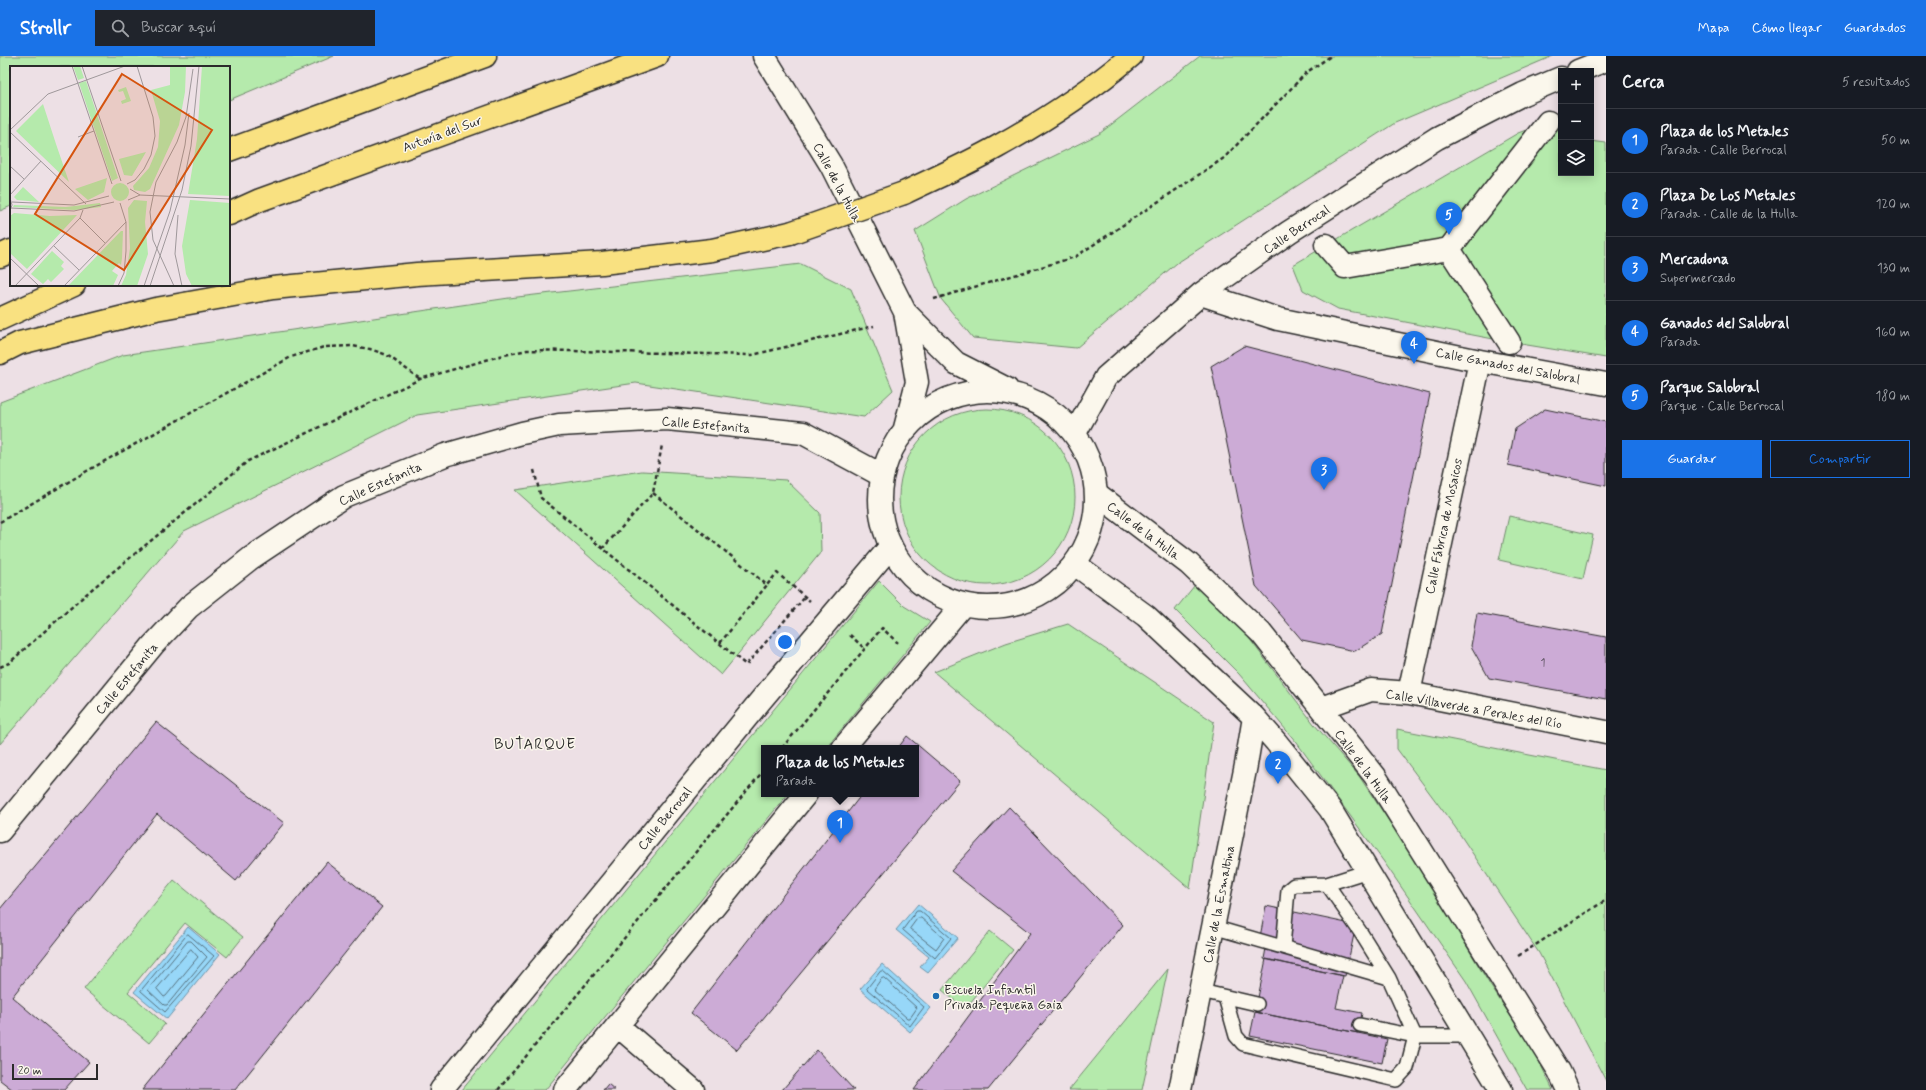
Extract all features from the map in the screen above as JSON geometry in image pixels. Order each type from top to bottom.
[{"type":"highway","points":[[230,150],[485,56]]},
{"type":"highway","points":[[0,353],[20,344],[156,309],[273,288],[417,274],[602,263],[712,250],[790,233],[904,193],[1003,144],[1101,81],[1131,56]]},
{"type":"highway","name":"Autovía del Sur","points":[[230,214],[260,200],[648,59]]},
{"type":"highway","points":[[0,256],[10,251]]},
{"type":"highway","points":[[0,319],[72,286]]},
{"type":"street","name":"Calle de la Hulla","points":[[764,56],[831,165],[905,312]]},
{"type":"street","points":[[1586,68],[1606,60]]},
{"type":"street","name":"Calle Berrocal","points":[[1075,433],[1106,377],[1202,294],[1289,232],[1437,138],[1523,94],[1558,79]]},
{"type":"street","points":[[1326,245],[1345,267],[1450,249],[1548,122]]},
{"type":"street","points":[[1450,249],[1509,342]]},
{"type":"street","name":"Calle Ganados del Salobral","points":[[1202,294],[1278,319],[1480,361],[1606,384]]},
{"type":"street","points":[[905,312],[956,363],[1050,410],[1075,433],[1086,452],[1094,472],[1097,494],[1095,519],[1088,543],[1076,565],[1044,594],[1004,608],[962,606],[919,585],[890,547],[879,512],[881,475],[890,450],[905,428],[928,408],[957,394],[988,390],[1018,395]]},
{"type":"street","points":[[905,312],[917,382],[905,428]]},
{"type":"street","name":"Calle Fábrica de Mosaicos","points":[[1409,693],[1480,361]]},
{"type":"street","name":"Calle Estefanita","points":[[0,831],[153,645],[189,607],[251,558],[344,496],[445,455],[522,433],[559,426],[667,419],[802,433],[881,475]]},
{"type":"street","name":"Calle de la Hulla","points":[[1097,494],[1189,564],[1261,633],[1375,776],[1559,1071],[1568,1090]]},
{"type":"street","name":"Calle Berrocal","points":[[441,1090],[761,700],[890,547]]},
{"type":"street","points":[[1076,565],[1146,616],[1254,717],[1276,742],[1330,809],[1501,1090]]},
{"type":"street","points":[[846,745],[962,606]]},
{"type":"street","name":"Calle Villaverde a Perales del Río","points":[[1321,708],[1371,690],[1409,693],[1606,732]]},
{"type":"street","name":"Calle de la Esmaltina","points":[[1180,1090],[1246,765],[1254,717]]},
{"type":"street","points":[[565,1090],[804,797]]},
{"type":"street","points":[[618,1026],[693,1090]]},
{"type":"lane","points":[[1283,947],[1288,890],[1294,885],[1327,884],[1368,871]]},
{"type":"lane","points":[[1225,996],[1236,1036],[1243,1044],[1396,1080],[1407,1068],[1415,1036],[1389,978],[1361,933],[1327,884]]},
{"type":"lane","points":[[1213,927],[1389,978]]},
{"type":"lane","points":[[1200,991],[1257,1004]]},
{"type":"lane","points":[[1360,1025],[1415,1036],[1468,1036]]},
{"type":"path","points":[[934,299],[1075,257],[1224,158],[1307,72],[1330,56]]},
{"type":"path","points":[[0,667],[9,663],[92,590],[248,461],[420,379],[500,356],[527,350],[752,355],[874,326]]},
{"type":"path","points":[[0,522],[87,471],[291,357],[324,347],[352,346],[370,349],[387,355],[420,379]]},
{"type":"path","points":[[602,549],[653,493],[667,419]]},
{"type":"path","points":[[534,470],[541,498],[746,665],[805,597]]},
{"type":"path","points":[[653,493],[767,585]]},
{"type":"path","points":[[720,643],[777,573],[815,606]]},
{"type":"path","points":[[785,745],[882,628],[898,643]]},
{"type":"path","points":[[847,632],[865,649]]},
{"type":"path","points":[[498,1090],[761,774]]},
{"type":"path","points":[[1496,970],[1606,900]]},
{"type":"green space","points":[[0,56],[334,56],[230,100],[230,66],[10,66],[10,206],[0,211]]},
{"type":"green space","points":[[1200,56],[1553,56],[1395,123],[1177,263],[1076,348],[973,338],[941,299],[915,231],[966,199],[1099,134]]},
{"type":"green space","points":[[1558,118],[1558,176],[1594,176],[1594,141],[1606,143],[1606,358],[1509,342],[1338,309],[1303,290],[1293,265],[1518,133]]},
{"type":"green space","points":[[801,264],[851,289],[893,390],[864,417],[636,383],[417,415],[184,531],[0,744],[0,402],[123,355],[509,298]]},
{"type":"green space","points":[[987,409],[1004,411],[1021,416],[1043,429],[1055,441],[1068,463],[1073,480],[1075,497],[1073,514],[1068,531],[1055,553],[1043,565],[1021,578],[1004,583],[987,585],[970,583],[953,578],[931,565],[919,553],[906,531],[901,514],[899,497],[901,480],[906,463],[919,441],[931,429],[953,416],[970,411]]},
{"type":"green space","points":[[642,471],[786,480],[820,513],[821,552],[721,675],[515,490]]},
{"type":"green space","points":[[1509,516],[1593,535],[1583,579],[1499,560]]},
{"type":"green space","points":[[1202,576],[1314,724],[1359,776],[1417,863],[1490,985],[1535,1053],[1553,1090],[1527,1090],[1466,981],[1384,862],[1297,743],[1239,674],[1175,610]]},
{"type":"green space","points":[[879,581],[904,606],[930,622],[828,745],[761,745],[761,797],[786,797],[545,1090],[462,1090]]},
{"type":"green space","points":[[1068,624],[1214,722],[1190,889],[934,672],[1006,643]]},
{"type":"green space","points":[[1397,729],[1606,770],[1606,1081],[1539,953],[1455,827],[1397,749]]},
{"type":"green space","points":[[174,880],[243,937],[227,957],[185,923],[128,992],[165,1024],[149,1043],[84,989]]},
{"type":"green space","points":[[990,931],[1013,950],[965,1009],[942,990]]},
{"type":"green space","points":[[1168,969],[1142,1090],[1069,1090]]},
{"type":"water","points":[[918,904],[958,938],[928,973],[920,967],[929,957],[896,930]]},
{"type":"water","points":[[188,927],[220,954],[167,1019],[134,992]]},
{"type":"water","points":[[882,964],[931,1008],[910,1032],[860,989]]},
{"type":"building","points":[[1244,346],[1430,394],[1382,634],[1355,651],[1302,640],[1256,586],[1211,366]]},
{"type":"building","points":[[1545,409],[1606,422],[1606,486],[1508,465],[1515,429]]},
{"type":"building","points":[[1477,613],[1606,637],[1606,699],[1489,678],[1471,646]]},
{"type":"building","points":[[156,722],[284,823],[236,881],[157,814],[12,997],[89,1062],[64,1090],[13,1090],[0,1080],[0,909]]},
{"type":"building","points":[[907,736],[918,745],[900,745]]},
{"type":"building","points":[[919,746],[960,781],[737,1050],[691,1013],[860,797],[919,797]]},
{"type":"building","points":[[1009,807],[1123,925],[988,1090],[914,1090],[1030,933],[951,871]]},
{"type":"building","points":[[327,862],[382,907],[235,1090],[142,1090]]},
{"type":"building","points":[[1266,906],[1356,925],[1345,976],[1264,959],[1267,943],[1259,942]]},
{"type":"building","points":[[1266,959],[1343,976],[1336,1008],[1362,1013],[1358,1033],[1255,1012]]},
{"type":"building","points":[[1255,1012],[1387,1039],[1382,1063],[1250,1036]]},
{"type":"building","points":[[817,1050],[854,1090],[782,1090]]},
{"type":"building","points":[[608,1084],[615,1090],[603,1090]]},
{"type":"place","name":"Parque Salobral","points":[[1449,235]]},
{"type":"place","name":"Ganados del Salobral","points":[[1414,364]]},
{"type":"place","name":"Mercadona","points":[[1324,490]]},
{"type":"place","name":"Plaza De Los Metales","points":[[1278,784]]},
{"type":"place","name":"Plaza de los Metales","points":[[840,843]]},
{"type":"place","name":"Escuela Infantil Privada Pequeña Gaia","points":[[936,996]]},
{"type":"district","name":"BUTARQUE","points":[[535,744]]}]
